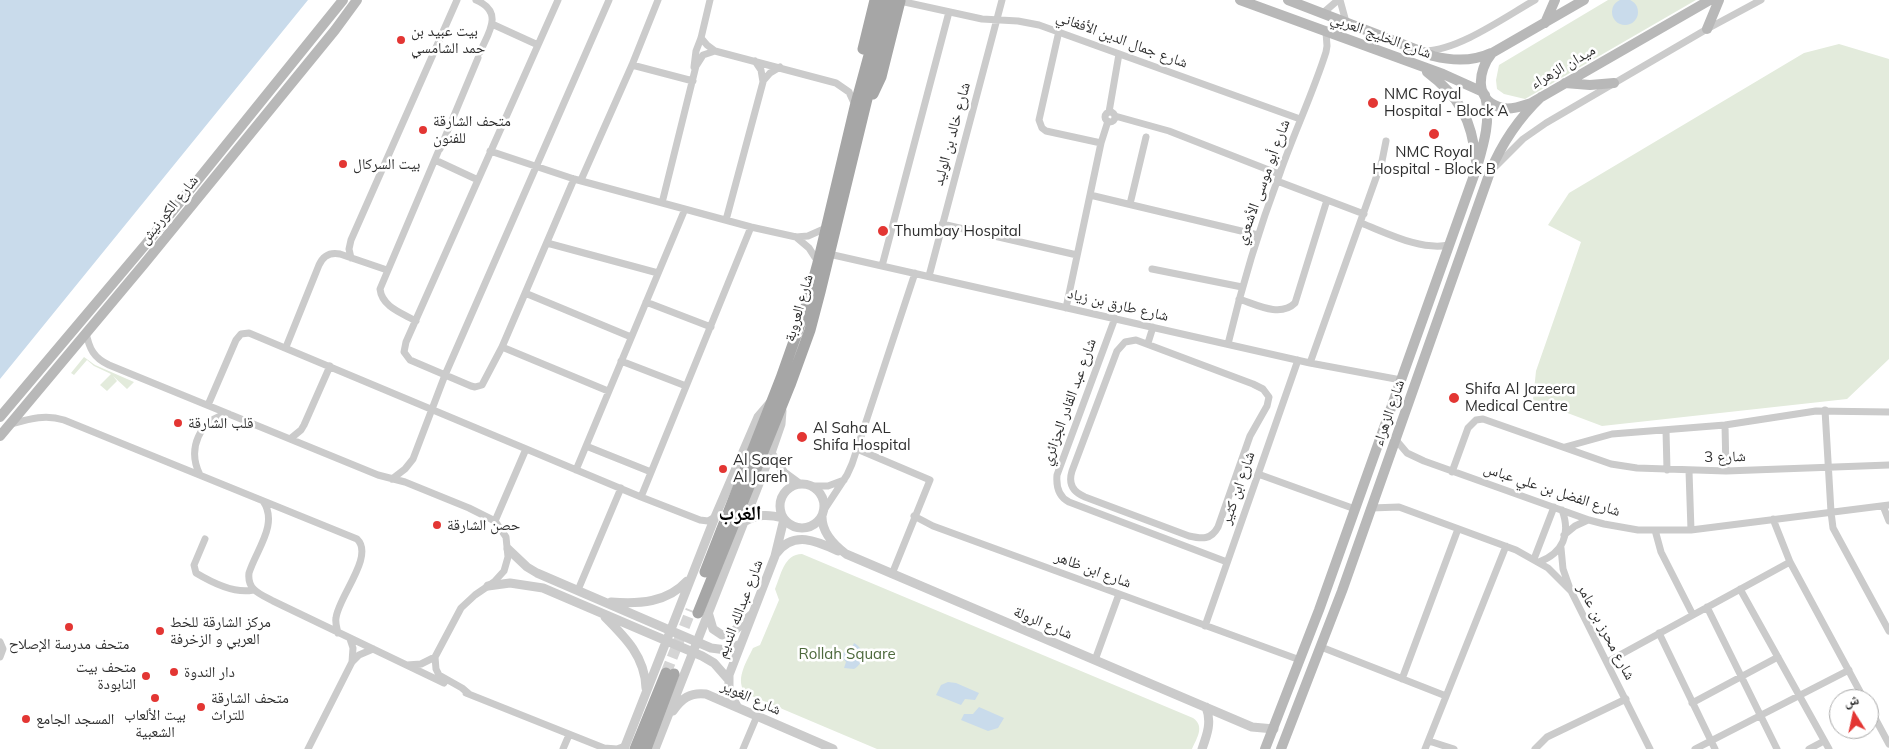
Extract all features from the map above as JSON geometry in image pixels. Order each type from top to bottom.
[{"type":"main road","name":"شارع الكورنيش","points":[[0,418],[146,244],[343,0]]},
{"type":"main road","name":"شارع الكورنيش","points":[[0,436],[157,249],[335,30],[357,0]]},
{"type":"main road","points":[[859,103],[860,61],[875,0]]},
{"type":"main road","name":"شارع العروبة","points":[[699,612],[777,402],[798,333],[818,263],[884,0]]},
{"type":"main road","points":[[859,103],[875,91],[881,77],[898,0]]},
{"type":"main road","name":"شارع الخليج العربي","points":[[1240,0],[1443,74],[1484,94]]},
{"type":"main road","name":"شارع الخليج العربي","points":[[1288,0],[1417,50],[1450,60],[1477,58],[1501,48]]},
{"type":"main road","points":[[1546,22],[1555,0]]},
{"type":"main road","points":[[1484,94],[1480,82],[1483,66],[1492,54],[1584,0]]},
{"type":"main road","name":"ميدان الزهراء","points":[[1484,94],[1497,106],[1508,108],[1525,105],[1710,0]]},
{"type":"main road","points":[[1707,29],[1720,0]]},
{"type":"main road","points":[[1422,67],[1457,100],[1465,113],[1471,127],[1477,167]]},
{"type":"main road","points":[[1565,83],[1590,85],[1614,83]]},
{"type":"main road","name":"شارع الزهراء","points":[[1265,749],[1300,660],[1477,167],[1488,123],[1488,109],[1484,94]]},
{"type":"main road","name":"شارع الزهراء","points":[[1281,749],[1321,647],[1396,440],[1490,172],[1512,131],[1525,113],[1541,97]]},
{"type":"main road","name":"شارع العروبة","points":[[777,402],[810,330],[829,254],[859,103]]},
{"type":"main road","points":[[628,748],[670,673],[646,749]]},
{"type":"street","points":[[351,258],[349,249],[351,240],[457,0]]},
{"type":"street","points":[[416,321],[385,302],[381,296],[380,289],[492,24],[493,16],[489,7],[476,0]]},
{"type":"street","points":[[558,0],[404,347],[406,356],[410,360],[471,386],[479,387],[485,381],[502,347],[547,243],[632,65],[658,0]]},
{"type":"street","points":[[392,479],[406,469],[413,459],[445,375],[609,0]]},
{"type":"street","points":[[695,72],[696,51],[702,38],[710,0]]},
{"type":"street","name":"شارع جمال الدين الأفغاني","points":[[898,0],[949,12],[997,20],[1029,22],[1059,31],[1300,120]]},
{"type":"street","name":"شارع خالد بن الوليد","points":[[929,276],[1002,0]]},
{"type":"street","points":[[1322,13],[1339,0],[1346,22]]},
{"type":"street","points":[[1417,50],[1436,50],[1454,45],[1535,0]]},
{"type":"street","points":[[1490,172],[1512,149],[1534,131],[1707,29],[1761,0]]},
{"type":"street","points":[[882,266],[949,12]]},
{"type":"street","points":[[492,24],[538,45]]},
{"type":"street","points":[[1059,31],[1039,120],[1040,124],[1046,131],[1101,144]]},
{"type":"street","name":"شارع أبو موسى الأشعري","points":[[1228,344],[1238,298],[1258,235],[1326,52],[1326,32]]},
{"type":"street","points":[[702,38],[707,46],[716,51],[827,80],[844,87],[853,99],[859,103]]},
{"type":"street","points":[[662,203],[699,60],[703,55],[716,51]]},
{"type":"street","points":[[1066,308],[1101,144],[1108,121],[1113,120],[1112,114],[1119,54]]},
{"type":"street","points":[[755,61],[761,70],[763,82]]},
{"type":"street","points":[[632,65],[693,82]]},
{"type":"street","points":[[726,220],[763,82],[770,73],[780,67]]},
{"type":"street","points":[[1112,114],[1170,132],[1327,200],[1364,214]]},
{"type":"street","points":[[1130,204],[1146,137]]},
{"type":"street","points":[[1310,363],[1361,223],[1384,154],[1386,141]]},
{"type":"street","points":[[490,152],[578,180],[796,237],[808,236],[827,228]]},
{"type":"street","points":[[435,160],[478,180]]},
{"type":"street","points":[[1090,195],[1258,235]]},
{"type":"street","points":[[1238,298],[1277,310],[1291,306],[1297,299],[1327,200]]},
{"type":"street","points":[[576,470],[685,209]]},
{"type":"street","points":[[1361,223],[1424,246],[1449,245]]},
{"type":"street","points":[[942,224],[1077,256]]},
{"type":"street","points":[[641,497],[751,226]]},
{"type":"street","points":[[796,237],[809,248],[818,263]]},
{"type":"street","points":[[547,243],[658,273]]},
{"type":"street","points":[[286,348],[321,260],[329,254],[335,253],[387,270]]},
{"type":"street","name":"شارع طارق بن زياد","points":[[829,254],[1310,363],[1401,380]]},
{"type":"street","points":[[1152,269],[1242,287]]},
{"type":"street","points":[[744,522],[766,515],[783,519],[794,527],[807,528],[813,526],[823,513],[844,480],[857,449],[878,380],[915,273]]},
{"type":"street","points":[[525,293],[631,337]]},
{"type":"street","points":[[646,302],[711,327]]},
{"type":"street","name":"شارع عبد القادر الجزائري","points":[[1115,318],[1063,457],[1056,479],[1058,491],[1064,500],[1227,562]]},
{"type":"street","points":[[1148,343],[1153,327]]},
{"type":"street","points":[[86,332],[90,348],[100,360],[378,475],[405,482],[451,500],[495,522],[504,532],[508,549],[504,571],[500,577],[461,608],[435,656],[421,664],[405,665]]},
{"type":"street","points":[[208,405],[236,340],[241,334],[252,334],[641,497],[700,520],[708,521],[715,517]]},
{"type":"street","points":[[1136,340],[1148,343],[1264,389],[1267,392],[1269,402],[1250,436],[1215,532],[1205,538],[1189,536],[1080,495],[1071,484],[1070,477],[1075,462],[1120,346],[1125,342],[1136,340]]},
{"type":"street","points":[[502,347],[608,391]]},
{"type":"street","name":"شارع ابن كثير","points":[[1205,626],[1298,360]]},
{"type":"street","points":[[621,361],[686,386]]},
{"type":"street","points":[[290,439],[301,430],[330,366]]},
{"type":"street","points":[[263,501],[269,510],[270,522],[249,573],[249,582],[253,590],[350,639],[469,694],[568,735],[605,748],[628,748],[646,691],[690,578],[758,417],[777,402],[781,424],[771,453],[744,522],[699,612],[697,642],[655,749]]},
{"type":"street","points":[[1565,447],[1612,434],[1725,425],[1825,410],[1889,412]]},
{"type":"street","points":[[1825,410],[1831,512],[1836,536],[1889,631]]},
{"type":"street","points":[[200,475],[194,458],[196,440],[207,424],[216,417],[229,414]]},
{"type":"street","points":[[1261,415],[1277,419]]},
{"type":"street","points":[[10,424],[35,417],[56,418],[354,537],[362,545],[363,556],[336,616],[338,633]]},
{"type":"street","name":"شارع 3","points":[[1452,472],[1468,428],[1472,422],[1479,420],[1487,420],[1611,464],[1637,468],[1726,471],[1889,465]]},
{"type":"street","points":[[1725,425],[1726,471]]},
{"type":"street","points":[[1666,430],[1667,470]]},
{"type":"street","name":"شارع الفضل بن علي عباس","points":[[1396,440],[1407,453],[1452,472],[1589,520],[1621,528],[1690,530],[1886,506]]},
{"type":"street","points":[[586,446],[651,472]]},
{"type":"street","points":[[495,522],[522,447]]},
{"type":"street","points":[[857,449],[930,480],[892,574]]},
{"type":"street","points":[[771,453],[784,473],[800,484],[828,486],[844,480]]},
{"type":"street","points":[[1063,457],[1075,462]]},
{"type":"street","points":[[1689,471],[1690,530]]},
{"type":"street","points":[[1258,474],[1355,509]]},
{"type":"street","points":[[783,519],[780,512],[780,499],[788,489],[800,484]]},
{"type":"street","points":[[812,486],[824,498],[823,513]]},
{"type":"street","points":[[578,590],[621,488]]},
{"type":"street","points":[[1886,506],[1889,521]]},
{"type":"street","name":"شارع محرز بن عامر","points":[[1371,508],[1399,507],[1506,546],[1537,560],[1557,575],[1570,591],[1650,749]]},
{"type":"street","points":[[1537,560],[1554,507]]},
{"type":"street","points":[[1562,510],[1566,522],[1560,548],[1563,569],[1570,591]]},
{"type":"street","name":"شارع الرولة","points":[[823,513],[822,523],[828,535],[846,554],[1252,727],[1274,729]]},
{"type":"street","name":"شارع ابن ظاهر","points":[[914,516],[933,526],[1300,660]]},
{"type":"street","name":"شارع عبدالله النديم","points":[[738,708],[731,698],[728,679],[776,556],[783,519]]},
{"type":"street","points":[[1773,519],[1790,562],[1859,689]]},
{"type":"street","points":[[1564,535],[1575,526],[1589,520]]},
{"type":"street","points":[[1402,679],[1458,529]]},
{"type":"street","points":[[1655,530],[1661,552],[1693,615]]},
{"type":"street","points":[[1186,546],[1189,536]]},
{"type":"street","points":[[205,539],[194,565],[196,573],[234,590],[246,592],[253,590]]},
{"type":"street","points":[[776,556],[788,543],[806,539],[846,554]]},
{"type":"street","points":[[1425,749],[1506,546]]},
{"type":"street","points":[[1537,560],[1552,556],[1560,548]]},
{"type":"street","points":[[508,549],[532,570],[711,648],[721,650],[741,644]]},
{"type":"street","points":[[1607,662],[1790,562]]},
{"type":"street","points":[[606,602],[634,603],[657,600],[677,591],[690,578]]},
{"type":"street","points":[[488,586],[510,584],[532,586],[692,652],[714,664],[728,679]]},
{"type":"street","points":[[1740,589],[1828,749]]},
{"type":"street","points":[[1095,660],[1119,594]]},
{"type":"street","points":[[1707,607],[1777,749]]},
{"type":"street","points":[[699,612],[713,629],[722,635],[733,632],[753,613]]},
{"type":"street","points":[[601,613],[626,638],[637,654],[644,672],[646,691]]},
{"type":"street","points":[[1659,633],[1715,749]]},
{"type":"street","points":[[350,639],[353,648],[352,662]]},
{"type":"street","points":[[0,642],[3,650],[0,657]]},
{"type":"street","points":[[1321,647],[1446,696]]},
{"type":"street","points":[[308,749],[352,662],[359,655],[373,649]]},
{"type":"street","points":[[435,656],[436,669],[439,675],[469,694]]},
{"type":"street","points":[[1692,703],[1778,657]]},
{"type":"street","points":[[1695,749],[1849,670]]},
{"type":"street","name":"شارع الغوير","points":[[666,722],[678,704],[688,696],[700,693],[712,695],[756,716],[824,740],[833,749]]},
{"type":"street","points":[[1535,749],[1547,738],[1626,700]]},
{"type":"street","points":[[1202,749],[1209,726],[1209,716],[1206,707]]},
{"type":"street","points":[[743,749],[756,716]]},
{"type":"street","points":[[1879,726],[1889,744]]},
{"type":"street","points":[[563,749],[568,735]]},
{"type":"street","points":[[1429,741],[1454,749]]},
{"type":"street","points":[[1810,749],[1824,741]]},
{"type":"green space","points":[[1608,0],[1696,0],[1525,99],[1504,94],[1497,89],[1496,80],[1499,65]]},
{"type":"green space","points":[[1839,44],[1889,59],[1889,359],[1847,399],[1602,426],[1533,400],[1536,371],[1581,242],[1548,225],[1569,193],[1804,53]]},
{"type":"green space","points":[[84,357],[95,365],[134,382],[127,389],[113,376],[117,381],[107,391],[100,385],[111,374],[94,366],[87,360],[74,375],[71,373]]},
{"type":"green space","name":"Rollah Square","points":[[802,554],[1193,718],[1199,725],[1199,732],[1192,749],[877,749],[747,694],[741,684],[742,671],[753,648],[760,645],[779,600],[775,589],[784,566],[791,558]]},
{"type":"water","points":[[1625,-1],[1634,3],[1638,12],[1634,21],[1625,25],[1616,21],[1612,12],[1616,3]]},
{"type":"water","points":[[0,0],[308,0],[0,379]]},
{"type":"water","points":[[854,643],[861,649],[862,660],[854,669],[844,668],[846,662],[842,655],[846,650],[851,650]]},
{"type":"water","points":[[948,682],[956,683],[979,693],[975,700],[965,699],[961,705],[936,695],[941,685]]},
{"type":"water","points":[[979,707],[1004,718],[998,728],[988,731],[961,720],[964,714],[973,714]]},
{"type":"tunnel","points":[[666,673],[691,610]]},
{"type":"place","name":"بيت عبيد بن حمد الشامسي","points":[[401,40]]},
{"type":"place","name":"NMC Royal Hospital - Block A","points":[[1373,103]]},
{"type":"place","name":"متحف الشارقة للفنون","points":[[423,130]]},
{"type":"place","name":"NMC Royal Hospital - Block B","points":[[1434,134]]},
{"type":"place","name":"بيت السركال","points":[[343,164]]},
{"type":"place","name":"Thumbay Hospital","points":[[883,231]]},
{"type":"place","name":"Shifa Al Jazeera Medical Centre","points":[[1454,398]]},
{"type":"place","name":"قلب الشارقة","points":[[178,423]]},
{"type":"place","name":"Al Saha AL Shifa Hospital","points":[[802,437]]},
{"type":"place","name":"Al Saqer Al Jareh","points":[[723,469]]},
{"type":"place","name":"حصن الشارقة","points":[[437,525]]},
{"type":"place","name":"متحف مدرسة الإصلاح","points":[[69,627]]},
{"type":"place","name":"مركز الشارقة للخط العربي و الزخرفة","points":[[160,631]]},
{"type":"place","name":"دار الندوة","points":[[174,672]]},
{"type":"place","name":"متحف بيت النابودة","points":[[146,676]]},
{"type":"place","name":"بيت الألعاب الشعبية","points":[[155,698]]},
{"type":"place","name":"متحف الشارقة للتراث","points":[[201,707]]},
{"type":"place","name":"المسجد الجامع","points":[[26,719]]},
{"type":"district","name":"الغرب","points":[[740,514]]}]
